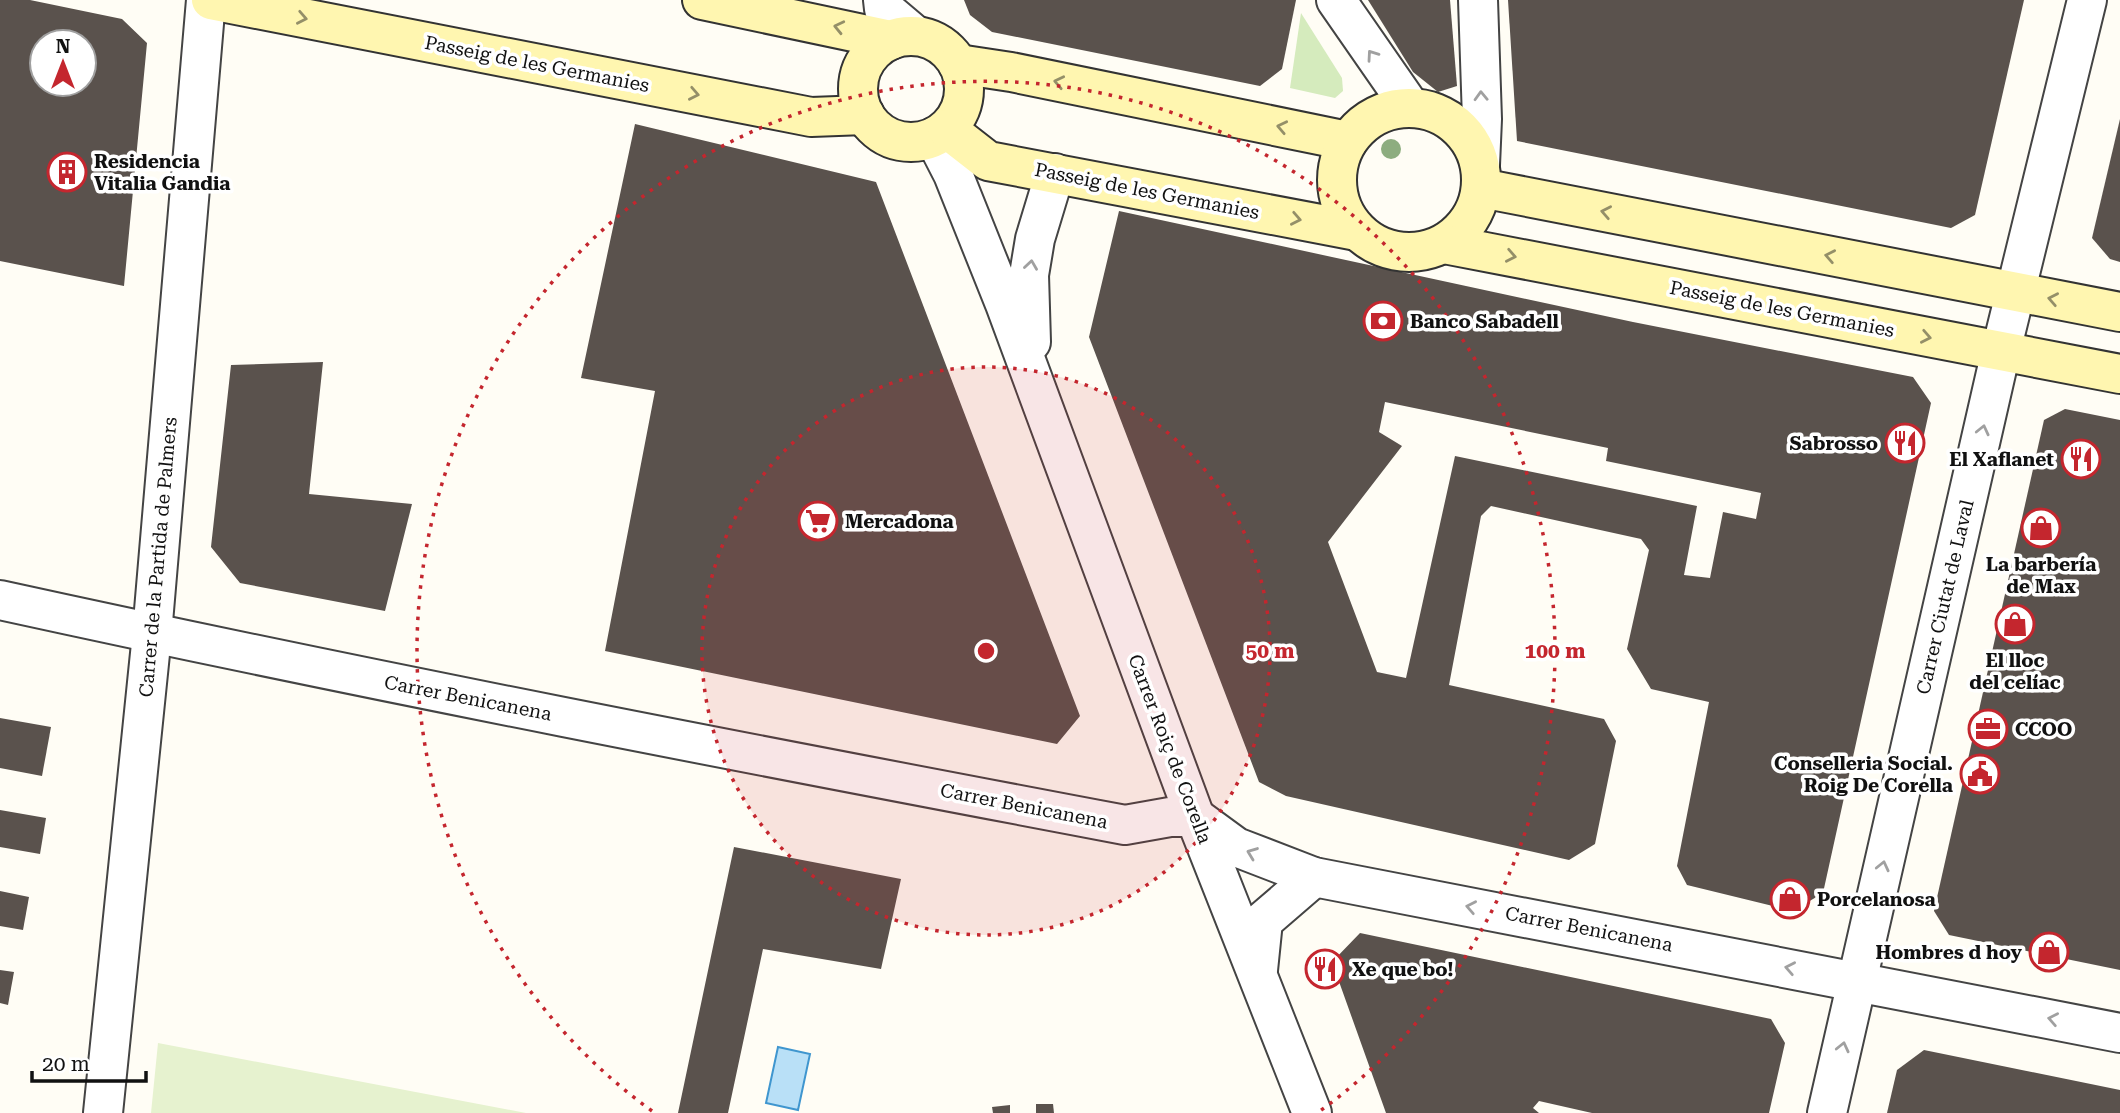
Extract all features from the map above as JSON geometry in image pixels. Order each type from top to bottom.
[{"type":"street","name":"Passeig de les Germanies","points":[[209,0],[811,117],[865,115]]},
{"type":"street","name":"Carrer de la Partida de Palmers","points":[[103,1113],[152,634],[209,0]]},
{"type":"street","points":[[702,0],[941,45],[958,64],[964,96],[955,118],[940,133],[903,141],[887,137],[865,115],[858,91],[863,66],[870,55],[903,38]]},
{"type":"street","points":[[883,0],[884,9],[903,38]]},
{"type":"street","points":[[1336,0],[1411,108]]},
{"type":"street","points":[[1478,0],[1480,176],[1475,209],[1462,229],[1444,244],[1421,251],[1398,252],[1376,244],[1357,231],[1339,199],[1337,181],[1339,160],[1348,141],[1365,122],[1387,111],[1411,108],[1435,113],[1455,124],[1471,142],[1480,176]]},
{"type":"street","name":"Carrer Ciutat de Laval","points":[[1827,1113],[2001,351],[2087,0]]},
{"type":"street","points":[[958,64],[1011,72],[1348,141]]},
{"type":"street","name":"Passeig de les Germanies","points":[[940,133],[988,161],[1357,231]]},
{"type":"street","name":"Carrer Roiç de Corella","points":[[940,133],[953,174],[1195,817],[1312,1113]]},
{"type":"street","name":"Carrer Roiç de Corella","points":[[1033,383],[1029,275],[1035,239],[1055,173]]},
{"type":"street","points":[[1480,176],[2120,312]]},
{"type":"street","name":"Passeig de les Germanies","points":[[1444,244],[2120,374]]},
{"type":"street","name":"Carrer Benicanena","points":[[0,600],[152,634],[690,743],[1125,825],[1170,817],[1195,817],[1236,847],[1314,877],[2120,1033]]},
{"type":"street","points":[[1258,972],[1263,921],[1314,877]]},
{"type":"green space","points":[[1301,13],[1342,78],[1343,91],[1335,98],[1290,88]]},
{"type":"green space","points":[[158,1043],[526,1113],[151,1113]]},
{"type":"water","points":[[778,1047],[810,1054],[798,1110],[766,1103]]},
{"type":"building","name":"Residencia Vitalia Gandia","points":[[0,0],[30,0],[122,19],[147,43],[124,286],[0,261]]},
{"type":"building","points":[[964,0],[1296,0],[1282,69],[1260,86],[992,32],[970,15]]},
{"type":"building","points":[[1368,0],[1450,0],[1457,86],[1438,92],[1413,72]]},
{"type":"building","points":[[1508,0],[2024,0],[1975,215],[1951,228],[1517,141]]},
{"type":"building","points":[[2120,119],[2120,262],[2110,259],[2092,238]]},
{"type":"building","name":"Mercadona","points":[[635,124],[876,182],[1080,716],[1057,744],[605,651],[655,391],[581,378]]},
{"type":"building","points":[[1119,211],[1633,322],[1913,377],[1931,403],[1823,893],[1793,911],[1687,885],[1677,866],[1709,702],[1651,689],[1627,649],[1649,550],[1641,539],[1491,506],[1481,516],[1449,685],[1604,719],[1616,741],[1595,844],[1569,860],[1286,796],[1259,782],[1089,337]],"holes":[[[1385,402],[1608,448],[1606,461],[1761,493],[1756,519],[1723,512],[1710,578],[1684,575],[1697,506],[1455,456],[1406,678],[1377,672],[1328,542],[1402,446],[1379,432]]]},
{"type":"building","points":[[323,362],[309,494],[412,504],[385,611],[240,583],[211,547],[231,365]]},
{"type":"building","points":[[2065,409],[2120,420],[2120,970],[1949,935],[1934,911],[2044,420]]},
{"type":"building","points":[[0,718],[51,727],[42,776],[0,768]]},
{"type":"building","points":[[0,810],[46,818],[40,854],[0,847]]},
{"type":"building","points":[[734,847],[901,879],[881,969],[763,949],[728,1113],[678,1113]]},
{"type":"building","points":[[0,891],[29,897],[23,930],[0,926]]},
{"type":"building","points":[[1360,933],[1771,1019],[1785,1043],[1769,1113],[1592,1113],[1539,1101],[1533,1108],[1539,1113],[1386,1113],[1332,962]]},
{"type":"building","points":[[0,970],[14,972],[8,1005],[0,1003]]},
{"type":"building","points":[[1924,1050],[2120,1090],[2120,1113],[1887,1113],[1897,1070]]},
{"type":"building","points":[[1036,1104],[1053,1104],[1054,1113],[1036,1113]]},
{"type":"building","points":[[1010,1105],[1010,1113],[993,1113],[992,1107]]},
{"type":"place","name":"Residencia Vitalia Gandia","points":[[67,172]]},
{"type":"place","name":"Banco Sabadell","points":[[1383,321]]},
{"type":"place","name":"Sabrosso","points":[[1905,443]]},
{"type":"place","name":"El Xaflanet","points":[[2081,459]]},
{"type":"place","name":"Mercadona","points":[[818,521]]},
{"type":"place","name":"La barbería de Max","points":[[2041,528]]},
{"type":"place","name":"El lloc del celíac","points":[[2015,624]]},
{"type":"place","name":"CCOO","points":[[1988,729]]},
{"type":"place","name":"Conselleria Social. Roig De Corella","points":[[1980,774]]},
{"type":"place","name":"Porcelanosa","points":[[1790,899]]},
{"type":"place","name":"Hombres d hoy","points":[[2049,952]]},
{"type":"place","name":"Xe que bo!","points":[[1325,969]]}]
